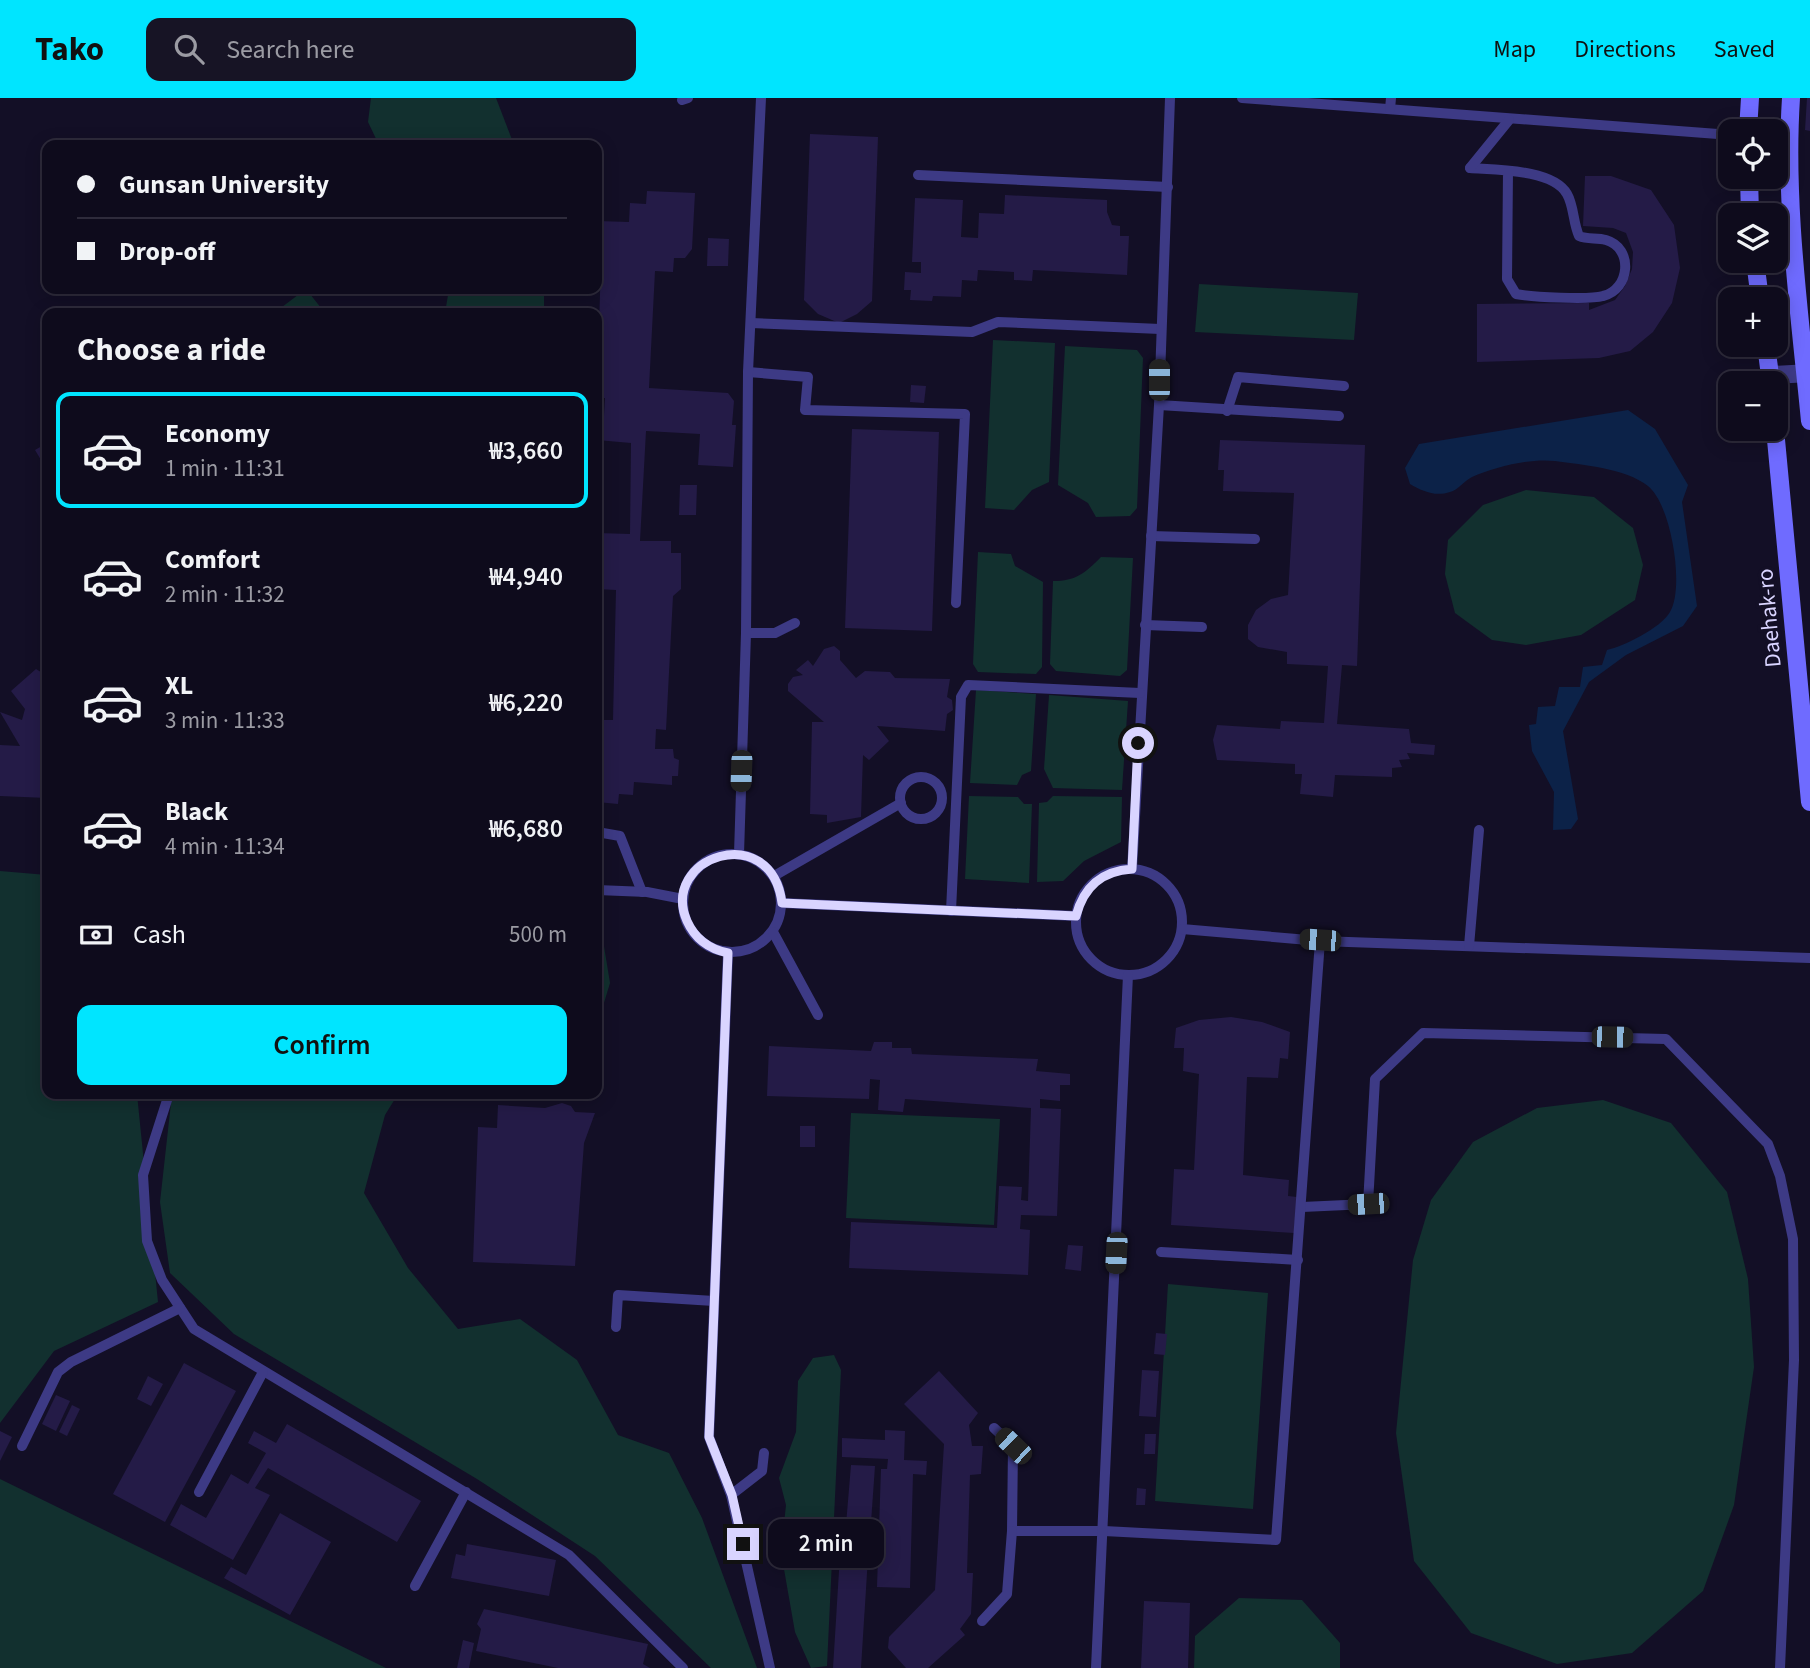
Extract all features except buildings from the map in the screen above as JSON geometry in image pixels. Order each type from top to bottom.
[{"type":"street","points":[[1749,119],[1750,98]]},
{"type":"street","points":[[1791,98],[1788,138],[1810,421]]},
{"type":"street","points":[[1788,376],[1808,373]]},
{"type":"street","name":"Daehak-ro","points":[[1777,441],[1810,802]]},
{"type":"lane","points":[[739,854],[746,633],[748,372],[761,98]]},
{"type":"lane","points":[[1132,869],[1140,693],[1159,405],[1170,98]]},
{"type":"lane","points":[[1242,98],[1391,103],[1509,120],[1718,134]]},
{"type":"lane","points":[[1508,171],[1507,279],[1516,294],[1604,296],[1620,285],[1626,269],[1625,257],[1617,246],[1605,239],[1579,236],[1567,194],[1557,184],[1544,177],[1508,171],[1470,168],[1509,120]]},
{"type":"lane","points":[[918,175],[1168,187]]},
{"type":"lane","points":[[751,323],[972,331],[998,322],[1160,329]]},
{"type":"lane","points":[[748,372],[808,377],[805,410],[965,414],[956,603]]},
{"type":"lane","points":[[1227,411],[1238,377],[1345,386]]},
{"type":"lane","points":[[1159,405],[1339,416]]},
{"type":"lane","points":[[1151,536],[1255,539]]},
{"type":"lane","points":[[746,633],[775,633],[795,623]]},
{"type":"lane","points":[[1145,625],[1202,627]]},
{"type":"lane","points":[[951,911],[961,697],[968,685],[1140,693]]},
{"type":"lane","points":[[774,876],[901,803],[905,784],[917,778],[931,780],[942,797],[938,810],[927,818],[914,818],[901,803]]},
{"type":"lane","points":[[1469,946],[1479,830]]},
{"type":"lane","points":[[602,833],[620,836],[642,892]]},
{"type":"lane","points":[[723,854],[739,854],[752,858],[774,876],[782,903],[773,932],[749,950],[728,953],[702,943],[691,931],[684,915],[683,899],[695,870],[723,854]]},
{"type":"lane","points":[[1132,869],[1150,873],[1164,882],[1175,895],[1182,912],[1182,929],[1177,944],[1163,962],[1143,973],[1129,975],[1111,972],[1090,956],[1077,934],[1076,916],[1080,901],[1101,876],[1116,870],[1132,869]]},
{"type":"lane","points":[[602,890],[642,892],[683,899]]},
{"type":"lane","points":[[782,903],[1076,916]]},
{"type":"lane","points":[[1182,929],[1320,940],[1810,958]]},
{"type":"lane","points":[[773,932],[818,1015]]},
{"type":"lane","points":[[1012,1531],[1104,1531],[1276,1540],[1320,940]]},
{"type":"lane","points":[[728,953],[709,1437],[732,1495],[770,1668]]},
{"type":"lane","points":[[1096,1668],[1129,975]]},
{"type":"lane","points":[[1302,1207],[1368,1204],[1375,1079],[1423,1033],[1666,1039],[1768,1144],[1780,1176],[1793,1239],[1794,1360],[1780,1668]]},
{"type":"lane","points":[[167,1099],[143,1175],[146,1241],[162,1280],[194,1329],[569,1555],[683,1668]]},
{"type":"lane","points":[[1161,1252],[1298,1260]]},
{"type":"lane","points":[[616,1327],[618,1295],[714,1301]]},
{"type":"lane","points":[[22,1446],[58,1373],[71,1362],[180,1308]]},
{"type":"lane","points":[[199,1492],[263,1372]]},
{"type":"lane","points":[[982,1621],[1007,1594],[1012,1531],[1013,1446],[994,1428]]},
{"type":"lane","points":[[732,1495],[762,1471],[764,1453]]},
{"type":"lane","points":[[415,1586],[466,1492]]},
{"type":"green space","points":[[371,98],[496,98],[512,140],[377,140],[368,122]]},
{"type":"green space","points":[[1199,284],[1358,293],[1354,340],[1195,332]]},
{"type":"green space","points":[[299,294],[310,294],[321,308],[281,308]]},
{"type":"green space","points":[[448,294],[544,294],[544,308],[446,307]]},
{"type":"green space","points":[[993,340],[1055,343],[1049,482],[1032,490],[1014,510],[985,508]]},
{"type":"green space","points":[[1065,346],[1137,350],[1143,358],[1137,508],[1130,516],[1096,517],[1088,503],[1058,485]]},
{"type":"green space","points":[[1526,490],[1594,497],[1633,528],[1643,565],[1635,600],[1581,635],[1526,645],[1492,640],[1455,613],[1445,574],[1448,540],[1483,505]]},
{"type":"green space","points":[[978,552],[1011,554],[1015,566],[1043,582],[1042,667],[1036,674],[978,672],[973,664]]},
{"type":"green space","points":[[1101,557],[1133,558],[1127,670],[1120,676],[1056,671],[1050,664],[1053,581],[1068,580],[1080,575]]},
{"type":"green space","points":[[976,690],[1036,694],[1031,771],[1022,775],[1017,785],[970,783]]},
{"type":"green space","points":[[1049,695],[1128,701],[1122,790],[1053,788],[1044,769]]},
{"type":"green space","points":[[969,796],[1018,797],[1024,804],[1032,804],[1029,883],[965,879]]},
{"type":"green space","points":[[1053,796],[1122,797],[1121,842],[1084,861],[1063,881],[1037,882],[1039,803],[1047,802]]},
{"type":"green space","points":[[0,871],[42,875],[42,1099],[138,1099],[158,1302],[54,1351],[0,1423]]},
{"type":"green space","points":[[602,934],[610,983],[602,1009]]},
{"type":"green space","points":[[171,1099],[395,1099],[385,1115],[364,1193],[408,1268],[458,1329],[520,1319],[577,1360],[618,1435],[669,1453],[702,1518],[757,1668],[711,1668],[595,1556],[477,1479],[234,1334],[170,1273],[160,1202]]},
{"type":"green space","points":[[1603,1100],[1671,1123],[1727,1192],[1748,1279],[1754,1367],[1734,1505],[1703,1591],[1632,1653],[1557,1664],[1471,1633],[1414,1561],[1396,1433],[1413,1260],[1431,1200],[1473,1142],[1537,1108]]},
{"type":"green space","points":[[851,1113],[1000,1119],[994,1225],[846,1218]]},
{"type":"green space","points":[[1168,1284],[1268,1293],[1253,1509],[1155,1501]]},
{"type":"green space","points":[[834,1355],[841,1370],[827,1666],[811,1668],[795,1632],[781,1552],[786,1505],[779,1478],[796,1432],[798,1381],[813,1358]]},
{"type":"green space","points":[[0,1479],[386,1668],[0,1668]]},
{"type":"green space","points":[[1239,1598],[1302,1600],[1340,1643],[1340,1668],[1194,1668],[1195,1636]]},
{"type":"water","points":[[1628,410],[1655,429],[1688,485],[1682,502],[1697,606],[1683,626],[1626,655],[1589,682],[1563,731],[1578,819],[1571,829],[1553,830],[1554,792],[1532,751],[1529,725],[1536,724],[1538,707],[1555,706],[1559,687],[1580,687],[1583,667],[1602,665],[1607,650],[1642,636],[1670,612],[1674,600],[1676,566],[1663,510],[1648,486],[1639,480],[1616,471],[1591,466],[1545,460],[1513,464],[1472,477],[1453,491],[1439,494],[1410,484],[1405,468],[1419,444]]},
{"type":"route","points":[[743,1544],[732,1495],[709,1437],[728,953],[702,943],[691,931],[684,915],[683,899],[687,883],[695,870],[708,860],[723,854],[739,854],[765,865],[780,889],[782,903],[1076,916],[1080,901],[1089,887],[1101,876],[1116,870],[1132,869],[1138,743]]}]
